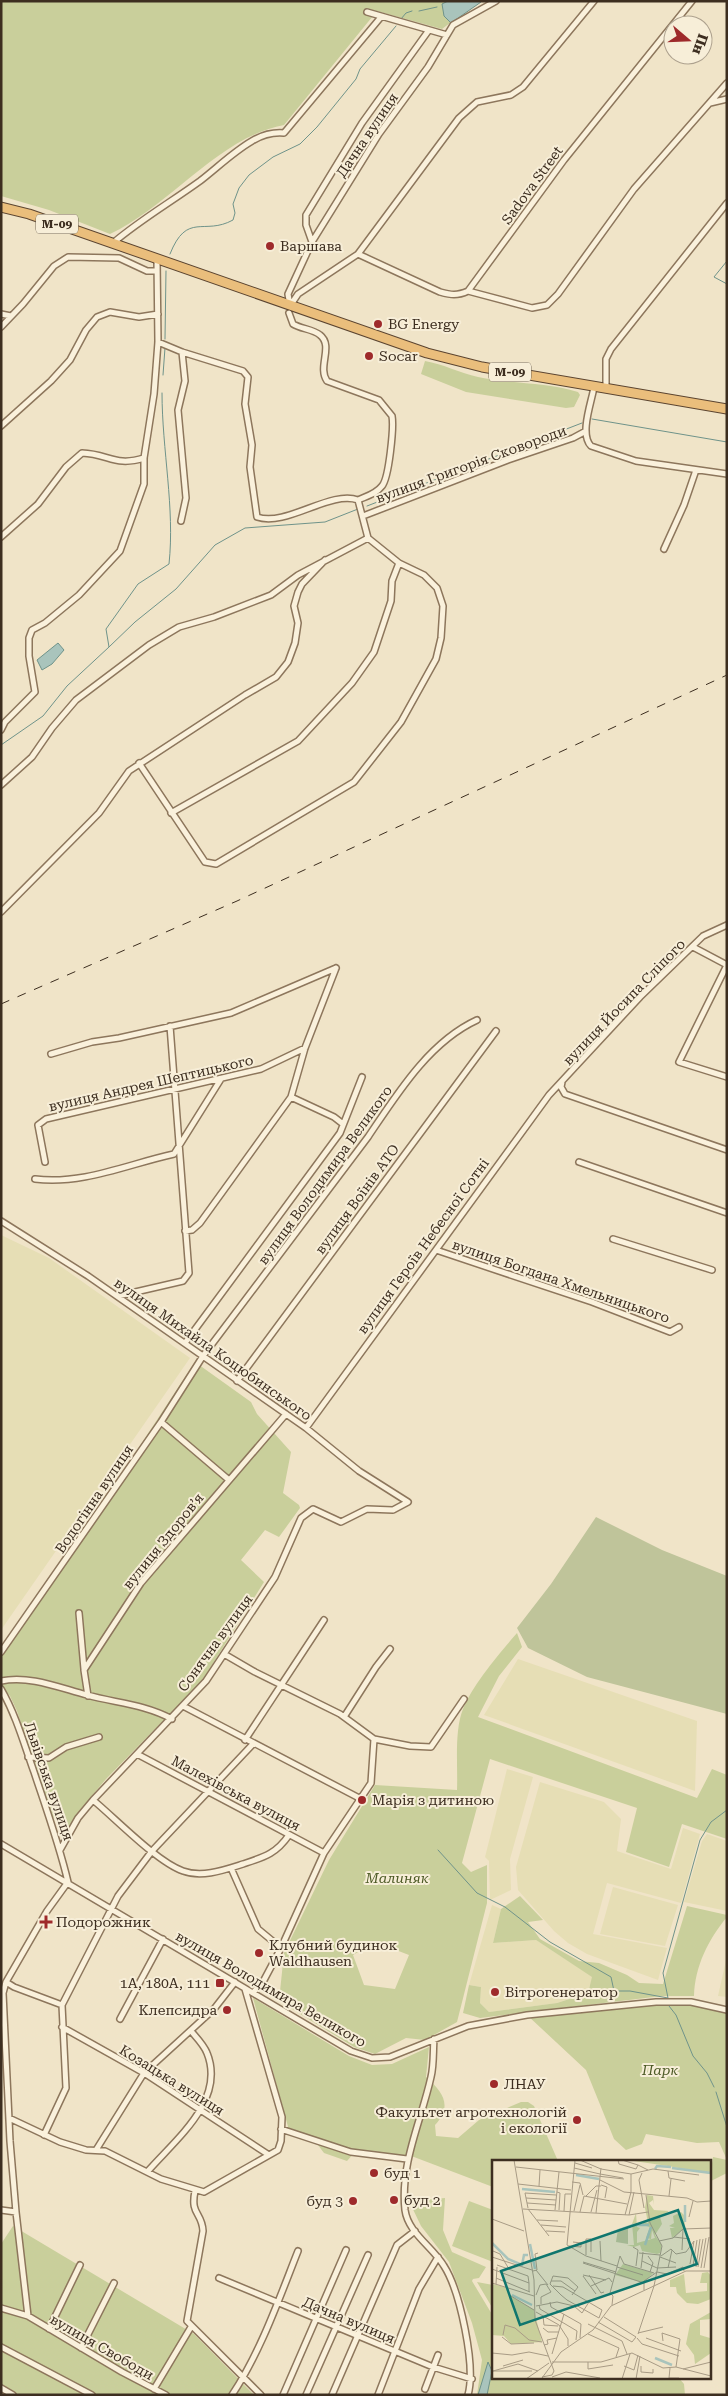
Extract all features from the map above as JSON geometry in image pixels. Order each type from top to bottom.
[{"type":"highway","name":"М-09","points":[[1,208],[29,214],[112,243],[290,310],[449,359],[594,387],[727,409]]},
{"type":"street","name":"Дачна вулиця","points":[[290,310],[288,294],[312,242],[354,172],[428,67],[453,25],[496,1]]},
{"type":"street","points":[[158,342],[182,352],[233,367],[243,371],[248,377],[246,404],[252,445],[250,467],[257,518],[295,513],[341,498],[358,500],[374,494],[382,487],[388,461],[392,420],[390,412],[379,400],[327,380],[323,372],[326,346],[324,340],[317,333],[294,324],[290,310],[298,294],[358,254],[459,118],[476,102],[511,95],[523,87],[594,1]]},
{"type":"street","name":"Sadova Street","points":[[468,291],[564,160],[692,1]]},
{"type":"street","points":[[367,12],[447,35]]},
{"type":"street","points":[[112,243],[136,227],[158,207],[198,182],[252,141],[271,132],[284,133],[381,17]]},
{"type":"street","points":[[312,242],[306,225],[306,215],[362,123],[428,30]]},
{"type":"street","points":[[358,254],[451,296],[468,291],[532,308],[547,305],[558,294],[634,189],[727,83]]},
{"type":"street","points":[[709,104],[727,99]]},
{"type":"street","points":[[606,388],[606,359],[611,349],[727,203]]},
{"type":"street","points":[[1,327],[24,304],[54,266],[68,257],[119,258],[147,271],[156,271]]},
{"type":"street","points":[[1,730],[5,722],[35,692],[28,638],[32,630],[45,623],[79,595],[120,551],[144,484],[144,458],[154,394],[158,342],[157,260]]},
{"type":"street","points":[[1,426],[51,381],[70,360],[91,322],[97,317],[110,312],[139,317],[158,314]]},
{"type":"street","points":[[1,314],[11,316]]},
{"type":"street","points":[[181,521],[186,498],[178,410],[185,381],[182,352]]},
{"type":"street","points":[[594,387],[588,407],[586,431],[590,445],[636,461],[727,474]]},
{"type":"street","name":"вулиця Григорія Сковороди","points":[[362,516],[508,460],[573,438],[586,431]]},
{"type":"street","points":[[1,536],[38,504],[66,468],[82,453],[99,454],[117,462],[132,462],[144,458]]},
{"type":"street","points":[[664,549],[684,505],[696,470]]},
{"type":"street","points":[[139,763],[205,862],[216,864],[354,782],[411,706],[436,659],[441,638],[443,606],[437,588],[424,575],[399,562],[368,538],[358,500]]},
{"type":"street","points":[[1,785],[32,756],[76,700],[149,645],[179,627],[214,617],[271,595],[298,575],[368,538]]},
{"type":"street","points":[[1,912],[99,813],[129,771],[245,694],[276,677],[288,662],[295,643],[298,623],[294,606],[298,592],[302,584],[325,560]]},
{"type":"street","points":[[172,814],[298,741],[352,683],[374,652],[391,601],[392,581],[399,562]]},
{"type":"street","name":"вулиця Йосипа Сліпого","points":[[562,1081],[640,997],[703,936],[727,925]]},
{"type":"street","points":[[693,947],[727,965],[679,1062],[727,1077]]},
{"type":"street","points":[[51,1054],[92,1042],[119,1038],[236,1011],[336,968],[305,1048],[291,1097],[200,1223],[192,1230],[185,1232]]},
{"type":"street","name":"вулиця Володимира Великого","points":[[203,1356],[424,1061],[458,1028],[476,1020]]},
{"type":"street","points":[[117,1296],[183,1281],[189,1273],[170,1026]]},
{"type":"street","name":"вулиця Воїнів АТО","points":[[238,1381],[496,1031]]},
{"type":"street","name":"вулиця Андрея Шептицького","points":[[45,1162],[38,1125],[46,1119],[261,1069],[305,1048]]},
{"type":"street","name":"вулиця Володимира Великого","points":[[185,1343],[340,1134],[362,1077]]},
{"type":"street","points":[[35,1178],[61,1181],[91,1176],[134,1163],[174,1154],[221,1079]]},
{"type":"street","points":[[562,1081],[561,1087],[565,1094],[727,1150]]},
{"type":"street","name":"вулиця Героїв Небесної Сотні","points":[[306,1428],[544,1102],[562,1081]]},
{"type":"street","points":[[291,1097],[334,1117],[343,1124]]},
{"type":"street","points":[[579,1162],[727,1213]]},
{"type":"street","name":"вулиця Михайла Коцюбинського","points":[[1,1221],[117,1296],[306,1428],[359,1471],[408,1502],[393,1510],[367,1509],[341,1522]]},
{"type":"street","points":[[613,1240],[712,1270]]},
{"type":"street","name":"вулиця Богдана Хмельницького","points":[[436,1250],[592,1302],[670,1332],[679,1327]]},
{"type":"street","name":"Водогінна вулиця","points":[[1,1652],[160,1422],[203,1356]]},
{"type":"street","name":"вулиця Здоровʼя","points":[[84,1670],[141,1583],[286,1414]]},
{"type":"street","points":[[160,1422],[229,1480]]},
{"type":"street","name":"Сонячна вулиця","points":[[60,1850],[78,1818],[93,1800],[206,1681],[275,1577],[300,1518],[313,1509],[341,1522]]},
{"type":"street","points":[[79,1613],[88,1696]]},
{"type":"street","points":[[245,1740],[324,1620]]},
{"type":"street","points":[[344,1717],[376,1667],[390,1649]]},
{"type":"street","points":[[224,1654],[344,1717],[374,1739],[410,1746],[431,1747],[464,1699]]},
{"type":"street","points":[[1,1681],[14,1678],[57,1686],[88,1696],[127,1702],[156,1710],[172,1718]]},
{"type":"street","name":"Львівська вулиця","points":[[1,1689],[11,1707],[60,1850],[68,1882]]},
{"type":"street","points":[[184,1706],[245,1740],[361,1799]]},
{"type":"street","points":[[28,1757],[49,1758],[66,1747],[99,1738]]},
{"type":"street","points":[[253,1993],[264,1980],[281,1948],[324,1853],[361,1799],[370,1782],[374,1739]]},
{"type":"street","points":[[44,2135],[66,2088],[62,2005],[118,1896],[152,1851],[253,1744]]},
{"type":"street","name":"Малехівська вулиця","points":[[137,1754],[324,1853]]},
{"type":"street","points":[[93,1800],[152,1851],[183,1872],[203,1874],[231,1868],[268,1855],[281,1847],[290,1834]]},
{"type":"street","name":"вулиця Володимира Великого","points":[[1,1844],[351,2051],[372,2058],[390,2057],[468,2026],[527,2015],[647,2003],[691,2002],[727,2010]]},
{"type":"street","points":[[231,1868],[258,1929],[281,1948]]},
{"type":"street","points":[[28,2316],[16,2212],[3,1993],[6,1982],[47,1911],[68,1882]]},
{"type":"street","points":[[120,2020],[163,1939]]},
{"type":"street","points":[[6,1982],[14,1987],[62,2005]]},
{"type":"street","points":[[96,2150],[144,2074],[214,2009],[235,1982]]},
{"type":"street","points":[[9,2118],[44,2135],[86,2150],[104,2151],[161,2179],[204,2192],[278,2150],[282,2116],[245,1988]]},
{"type":"street","name":"Козацька вулиця","points":[[62,2027],[144,2074],[269,2155]]},
{"type":"street","points":[[148,2171],[200,2112],[212,2085],[207,2052],[191,2031]]},
{"type":"street","points":[[434,2039],[432,2075],[407,2159],[405,2211],[415,2231],[444,2266],[453,2286],[472,2379],[468,2395]]},
{"type":"street","points":[[281,2129],[351,2152],[407,2159]]},
{"type":"street","points":[[196,2191],[193,2208],[202,2223],[203,2230],[187,2311],[187,2321],[262,2395]]},
{"type":"street","points":[[1,2210],[16,2212]]},
{"type":"street","points":[[332,2395],[396,2245],[415,2231]]},
{"type":"street","points":[[283,2395],[346,2250]]},
{"type":"street","points":[[232,2395],[244,2377],[278,2302],[298,2251]]},
{"type":"street","points":[[306,2395],[368,2255]]},
{"type":"street","points":[[378,2395],[419,2289],[438,2257]]},
{"type":"street","points":[[49,2329],[80,2264]]},
{"type":"street","name":"Дачна вулиця","points":[[220,2278],[433,2367],[472,2379]]},
{"type":"street","points":[[81,2348],[114,2283]]},
{"type":"street","name":"вулиця Свободи","points":[[1,2308],[28,2316],[166,2395]]},
{"type":"street","points":[[154,2389],[191,2327]]},
{"type":"street","points":[[1,2347],[92,2395]]},
{"type":"street","points":[[425,2389],[438,2356]]},
{"type":"street","points":[[1,2388],[13,2395]]},
{"type":"shaded area","points":[[1,1235],[49,1258],[190,1358],[1,1630]]},
{"type":"shaded area","points":[[518,1659],[697,1721],[695,1791],[484,1715]]},
{"type":"shaded area","points":[[507,1769],[533,1777],[510,1859],[511,1890],[490,1900],[489,1861],[485,1857]]},
{"type":"shaded area","points":[[540,1782],[604,1802],[621,1819],[617,1851],[671,1869],[683,1828],[700,1834],[681,1903],[607,1883],[593,1934],[667,1948],[658,1980],[587,1954],[568,1943],[554,1931],[518,1890],[516,1867]]},
{"type":"shaded area","points":[[707,1834],[727,1841],[727,1911],[684,1902],[702,1841]]},
{"type":"shaded area","points":[[613,1887],[678,1905],[665,1946],[600,1934]]},
{"type":"shaded area","points":[[492,1905],[501,1909],[493,1943],[536,1940],[593,1977],[587,1993],[557,2003],[489,2012],[480,2003],[481,1987],[469,1985]]},
{"type":"shaded area","points":[[727,1956],[727,1997],[718,1996]]},
{"type":"green space","points":[[1,1],[479,1],[442,29],[377,11],[284,125],[260,132],[238,143],[216,157],[132,222],[110,234],[49,210],[1,196]]},
{"type":"green space","points":[[425,361],[478,377],[554,386],[578,392],[580,395],[574,407],[566,408],[466,392],[421,374]]},
{"type":"green space","points":[[195,1362],[251,1402],[257,1414],[291,1452],[283,1493],[299,1505],[300,1508],[279,1537],[265,1530],[241,1560],[264,1582],[202,1681],[106,1779],[80,1810],[67,1831],[51,1815],[17,1711],[10,1696],[1,1686],[1,1657]]},
{"type":"green space","points":[[596,1517],[662,1550],[727,1576],[727,1714],[587,1677],[528,1648],[517,1628],[551,1584]]},
{"type":"green space","name":"Малиняк","points":[[517,1633],[522,1647],[499,1676],[478,1717],[697,1798],[712,1769],[727,1775],[727,1839],[682,1824],[669,1867],[626,1852],[637,1808],[490,1759],[462,1863],[471,1872],[487,1865],[487,1903],[457,2022],[425,2040],[406,2038],[375,2054],[354,2047],[279,2001],[284,1953],[329,1860],[375,1785],[457,1790],[457,1738],[463,1709],[467,1699],[480,1680]],"holes":[[[375,1942],[409,1955],[395,1989],[364,1985],[353,1955]]]},
{"type":"green space","points":[[520,1896],[543,1920],[528,1922],[540,1939],[579,1961],[599,1963],[627,1975],[639,1983],[663,1984],[687,1906],[727,1915],[727,1917],[708,1944],[697,1974],[694,1996],[662,1996],[480,2018],[463,2013],[469,1985],[481,1987],[480,2003],[489,2012],[557,2003],[588,1993],[592,1977],[536,1940],[493,1943],[501,1909]]},
{"type":"green space","points":[[253,1998],[349,2056],[372,2065],[392,2064],[429,2047],[426,2077],[437,2088],[445,2105],[444,2112],[435,2125],[436,2136],[458,2138],[479,2120],[521,2102],[528,2102],[534,2106],[558,2160],[492,2160],[492,2187],[414,2157],[355,2152],[347,2161],[324,2153],[315,2141],[290,2134]]},
{"type":"green space","name":"Парк","points":[[656,2002],[691,2002],[727,2010],[727,2160],[719,2142],[697,2143],[646,2134],[642,2144],[626,2150],[614,2139],[586,2070],[527,2015]]},
{"type":"green space","points":[[713,2157],[727,2160],[727,2173],[710,2182],[710,2176]]},
{"type":"green space","points":[[445,2198],[443,2230],[452,2252],[486,2267],[479,2278],[472,2281],[492,2314],[492,2378],[679,2378],[684,2384],[685,2395],[477,2395],[482,2360],[472,2323],[449,2262],[421,2226],[409,2201]]},
{"type":"green space","points":[[469,2201],[492,2210],[492,2262],[452,2246]]},
{"type":"green space","points":[[13,2226],[194,2334],[254,2395],[1,2395],[1,2244]]},
{"type":"green space","points":[[477,2282],[492,2285],[492,2307]]},
{"type":"water","points":[[448,1],[481,2],[451,23],[444,16],[442,4]]},
{"type":"water","points":[[58,643],[64,650],[52,664],[42,670],[37,660]]},
{"type":"water","points":[[488,2362],[492,2371],[487,2395],[478,2395]]},
{"type":"waterway","points":[[419,11],[437,7]]},
{"type":"waterway","points":[[401,19],[406,13],[412,11]]},
{"type":"waterway","points":[[170,254],[176,241],[183,233],[190,229],[223,224],[233,220],[235,213],[233,204],[239,188],[249,175],[273,157],[300,144],[317,127],[356,79],[360,69],[396,26]]},
{"type":"waterway","points":[[727,261],[714,277],[727,284]]},
{"type":"waterway","points":[[165,339],[166,271]]},
{"type":"waterway","points":[[163,375],[165,348]]},
{"type":"waterway","points":[[1,745],[43,716],[67,686],[109,647],[106,629],[138,584],[169,564],[170,522],[162,393]]},
{"type":"waterway","points":[[592,419],[727,442]]},
{"type":"waterway","points":[[367,506],[582,423]]},
{"type":"waterway","points":[[109,647],[135,622],[176,589],[215,545],[245,528],[325,522],[358,509]]},
{"type":"waterway","points":[[727,1512],[727,1521]]},
{"type":"waterway","points":[[438,1850],[477,1893],[505,1907],[550,1942],[611,1977],[614,1991],[630,1991],[668,1998],[663,1973],[700,1840],[711,1822],[727,1810]]},
{"type":"waterway","points":[[669,2006],[676,2015],[693,2056],[707,2073],[714,2087]]},
{"type":"waterway","points":[[716,2092],[727,2127]]},
{"type":"railway","points":[[1,1004],[237,901],[727,675]]},
{"type":"place","name":"Варшава","points":[[270,246]]},
{"type":"place","name":"BG Energy","points":[[378,324]]},
{"type":"place","name":"Socar","points":[[369,356]]},
{"type":"place","name":"Марія з дитиною","points":[[362,1800]]},
{"type":"place","name":"Подорожник","points":[[46,1922]]},
{"type":"place","name":"Клубний будинок Waldhausen","points":[[259,1953]]},
{"type":"place","name":"1А, 180А, 111","points":[[220,1983]]},
{"type":"place","name":"Вітрогенератор","points":[[495,1992]]},
{"type":"place","name":"Клепсидра","points":[[227,2010]]},
{"type":"place","name":"ЛНАУ","points":[[494,2084]]},
{"type":"place","name":"Факультет агротехнологій і екології","points":[[577,2120]]},
{"type":"place","name":"буд 1","points":[[374,2173]]},
{"type":"place","name":"буд 2","points":[[394,2200]]},
{"type":"place","name":"буд 3","points":[[353,2201]]}]
